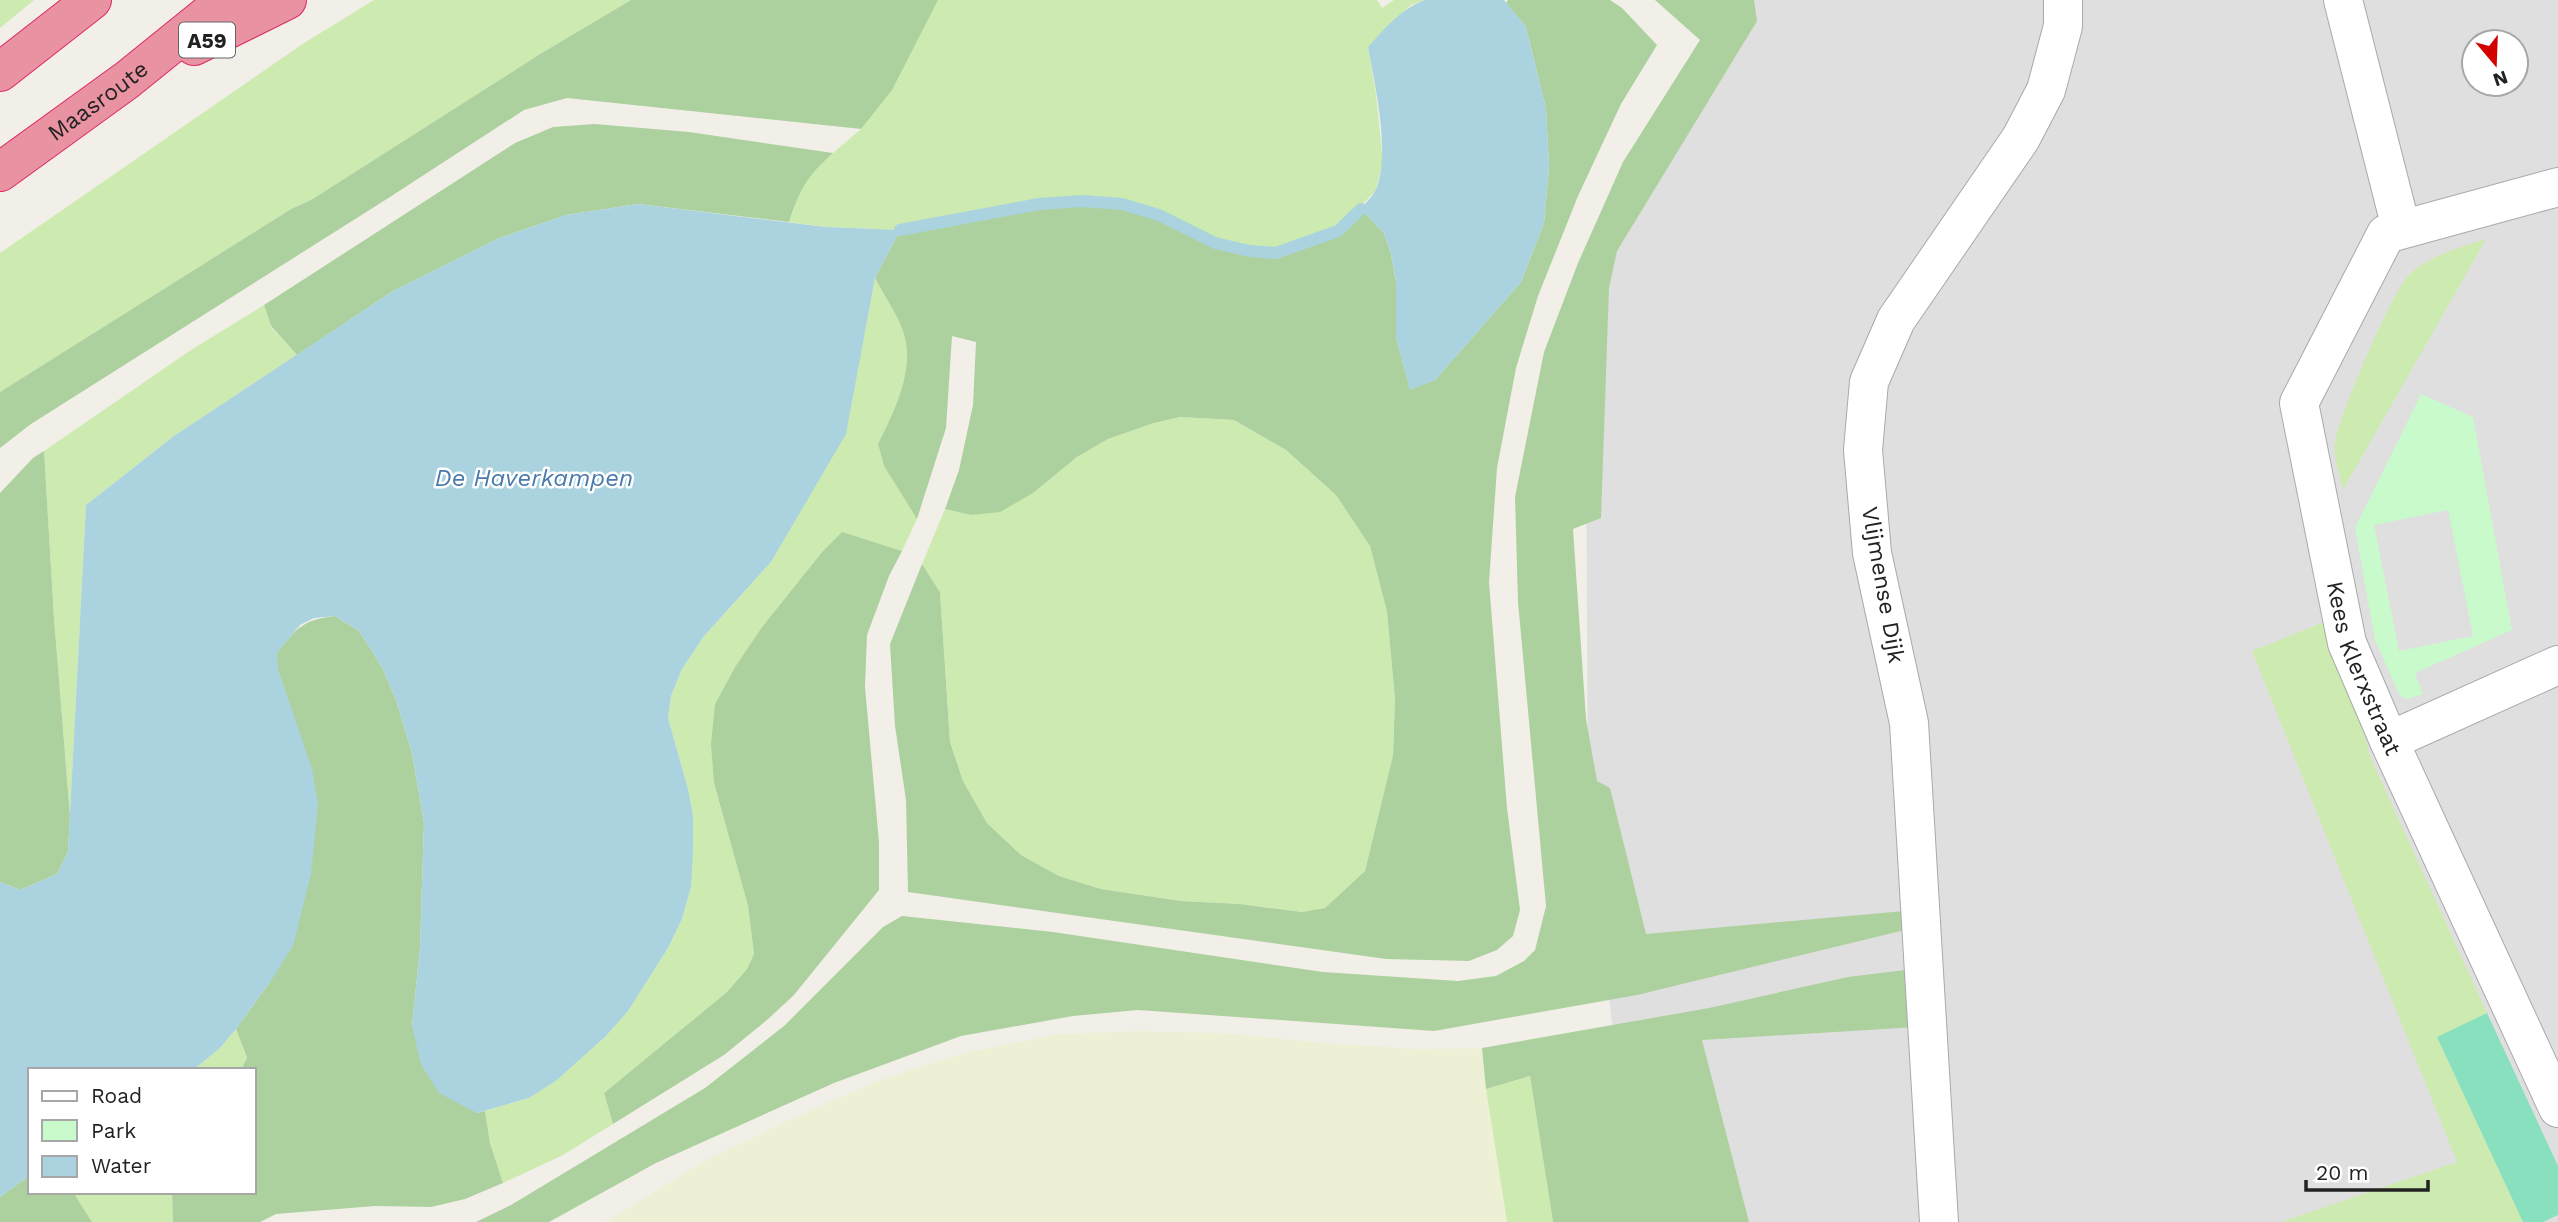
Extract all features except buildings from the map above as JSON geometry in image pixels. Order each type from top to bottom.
[{"type":"highway","points":[[0,72],[92,0]]},
{"type":"highway","name":"Maasroute","points":[[0,172],[127,80],[226,0]]},
{"type":"highway","name":"A59","points":[[127,80],[287,0]]},
{"type":"street","name":"Vlijmense Dijk","points":[[1938,1222],[1909,723],[1872,553],[1863,450],[1869,382],[1896,320],[2021,138],[2046,90],[2063,26],[2063,0]]},
{"type":"street","points":[[2343,0],[2402,228],[2558,187]]},
{"type":"street","name":"Kees Klerxstraat","points":[[2402,228],[2386,233],[2299,403],[2347,643],[2389,741],[2558,1108]]},
{"type":"street","points":[[2389,741],[2558,665]]},
{"type":"shaded area","points":[[1731,0],[2558,0],[2558,1222],[1634,1222],[1588,806],[1585,259]]},
{"type":"green space","points":[[0,0],[34,0],[0,28]]},
{"type":"green space","points":[[374,0],[631,0],[540,54],[311,200],[291,209],[0,392],[0,253],[304,43]]},
{"type":"green space","points":[[631,0],[938,0],[892,90],[861,129],[567,98],[524,110],[31,424],[0,448],[0,392],[291,209],[311,200],[540,54]]},
{"type":"green space","points":[[938,0],[1377,0],[1382,8],[1394,0],[1425,0],[1411,5],[1368,47],[1383,161],[1376,190],[1338,231],[1276,253],[1250,251],[1215,243],[1159,215],[1122,204],[1083,201],[1039,204],[900,230],[826,227],[789,222],[797,199],[812,171],[861,129]]},
{"type":"green space","points":[[1508,0],[1610,0],[1622,8],[1657,45],[1621,104],[1578,196],[1538,296],[1516,368],[1497,468],[1489,582],[1507,808],[1520,910],[1513,936],[1497,950],[1469,961],[1386,959],[908,892],[906,800],[895,726],[890,644],[922,564],[940,592],[950,742],[963,781],[987,823],[1021,855],[1059,876],[1101,889],[1181,901],[1240,904],[1302,912],[1325,908],[1365,871],[1393,755],[1395,699],[1387,612],[1370,546],[1336,495],[1286,450],[1234,420],[1180,417],[1154,423],[1108,439],[1077,457],[1033,493],[1000,512],[971,515],[945,509],[959,470],[973,405],[976,342],[952,336],[946,428],[917,519],[884,466],[878,444],[897,402],[906,371],[906,341],[901,326],[875,278],[900,230],[1039,204],[1083,201],[1122,204],[1159,215],[1215,243],[1250,251],[1276,253],[1338,231],[1361,209],[1384,233],[1391,254],[1396,282],[1396,337],[1410,389],[1435,380],[1521,282],[1544,223],[1549,166],[1546,109],[1526,27],[1506,3]]},
{"type":"green space","points":[[1655,0],[1754,0],[1757,21],[1617,251],[1609,288],[1601,518],[1573,529],[1586,719],[1597,781],[1610,788],[1646,934],[1904,911],[1905,930],[1637,995],[1434,1031],[1138,1010],[1073,1016],[961,1036],[834,1083],[656,1163],[549,1222],[476,1222],[511,1205],[705,1088],[784,1026],[883,927],[902,916],[1053,932],[1323,972],[1458,981],[1496,976],[1524,961],[1535,950],[1546,906],[1518,602],[1515,497],[1544,352],[1578,263],[1623,162],[1700,40]]},
{"type":"green space","points":[[595,124],[689,132],[833,153],[805,184],[789,222],[638,204],[566,215],[497,239],[393,291],[297,355],[271,326],[264,305],[515,143],[553,127]]},
{"type":"green space","points":[[2486,239],[2343,490],[2335,455],[2338,429],[2367,356],[2400,287],[2408,276],[2425,263]]},
{"type":"green space","points":[[875,278],[901,326],[907,356],[906,371],[897,402],[878,444],[884,466],[917,519],[902,551],[842,533],[822,552],[762,627],[735,667],[715,704],[714,783],[748,906],[754,954],[747,969],[727,992],[604,1093],[613,1124],[563,1155],[503,1183],[490,1143],[485,1111],[529,1098],[557,1080],[606,1036],[628,1011],[668,948],[682,919],[691,887],[688,789],[668,718],[671,696],[682,669],[704,636],[771,562],[845,434]]},
{"type":"green space","points":[[264,305],[271,327],[297,355],[174,436],[86,505],[70,816],[44,451],[191,350]]},
{"type":"green space","points":[[2421,394],[2473,417],[2512,630],[2415,673],[2423,694],[2408,699],[2400,696],[2375,640],[2355,528]],"holes":[[[2448,510],[2473,636],[2399,651],[2374,525]]]},
{"type":"green space","points":[[1180,417],[1234,420],[1286,450],[1336,495],[1370,546],[1387,612],[1395,699],[1393,755],[1365,871],[1325,908],[1303,912],[1240,904],[1181,901],[1101,889],[1059,876],[1021,855],[987,823],[963,781],[950,742],[940,592],[922,564],[945,509],[971,515],[1033,493],[1077,457],[1108,439]]},
{"type":"green space","points":[[44,451],[70,816],[68,852],[57,874],[20,890],[0,882],[0,493],[33,458]]},
{"type":"green space","points":[[842,532],[902,551],[889,576],[867,635],[865,687],[879,842],[879,890],[794,995],[767,1020],[724,1055],[613,1124],[604,1093],[727,992],[747,969],[754,954],[748,906],[714,783],[711,744],[715,704],[735,667],[762,627],[822,552]]},
{"type":"green space","points":[[335,616],[359,631],[382,667],[396,700],[412,753],[424,823],[420,948],[412,1026],[477,1113],[485,1111],[490,1143],[503,1183],[465,1199],[431,1207],[375,1206],[276,1214],[260,1222],[173,1222],[172,1194],[256,1194],[256,1068],[242,1068],[247,1058],[236,1029],[270,982],[277,653],[301,627],[315,620]]},
{"type":"green space","points":[[2329,620],[2372,761],[2487,1013],[2437,1037],[2523,1222],[2281,1222],[2457,1162],[2252,651]]},
{"type":"green space","points":[[1905,970],[1917,1027],[1702,1040],[1749,1222],[1553,1222],[1530,1076],[1486,1089],[1482,1048],[1709,1008],[1848,977]]},
{"type":"green space","points":[[2487,1013],[2558,1166],[2558,1215],[2543,1222],[2523,1222],[2437,1037]]},
{"type":"green space","points":[[236,1029],[247,1059],[242,1068],[195,1068],[220,1048]]},
{"type":"green space","points":[[1139,1031],[1222,1033],[1421,1049],[1482,1048],[1507,1222],[605,1222],[706,1160],[882,1079],[960,1054],[1059,1034]]},
{"type":"green space","points":[[1530,1076],[1553,1222],[1507,1222],[1486,1089]]},
{"type":"green space","points":[[28,1176],[28,1194],[74,1194],[92,1222],[0,1222],[0,1197]]},
{"type":"green space","points":[[74,1194],[172,1194],[173,1222],[92,1222]]},
{"type":"water","points":[[1425,0],[1504,0],[1526,27],[1546,109],[1549,166],[1544,223],[1521,282],[1435,380],[1410,390],[1396,337],[1396,282],[1391,254],[1384,233],[1361,209],[1377,187],[1382,155],[1380,117],[1368,47],[1401,14]]},
{"type":"water","name":"De Haverkampen","points":[[638,204],[826,227],[900,230],[875,278],[846,434],[771,562],[704,636],[682,669],[671,696],[668,718],[688,789],[693,816],[693,851],[691,887],[682,919],[668,948],[628,1011],[606,1036],[557,1080],[529,1098],[477,1113],[439,1093],[421,1065],[412,1026],[420,948],[424,823],[412,753],[396,700],[382,667],[359,631],[335,616],[314,618],[300,625],[277,653],[278,669],[312,769],[318,804],[311,874],[293,946],[236,1029],[220,1048],[195,1068],[28,1068],[28,1176],[0,1197],[0,882],[20,890],[57,874],[68,852],[86,505],[174,436],[393,291],[497,239],[566,215]]},
{"type":"waterway","points":[[900,230],[1039,204],[1083,201],[1122,204],[1159,215],[1215,243],[1250,251],[1276,253],[1338,231],[1361,209]]}]
